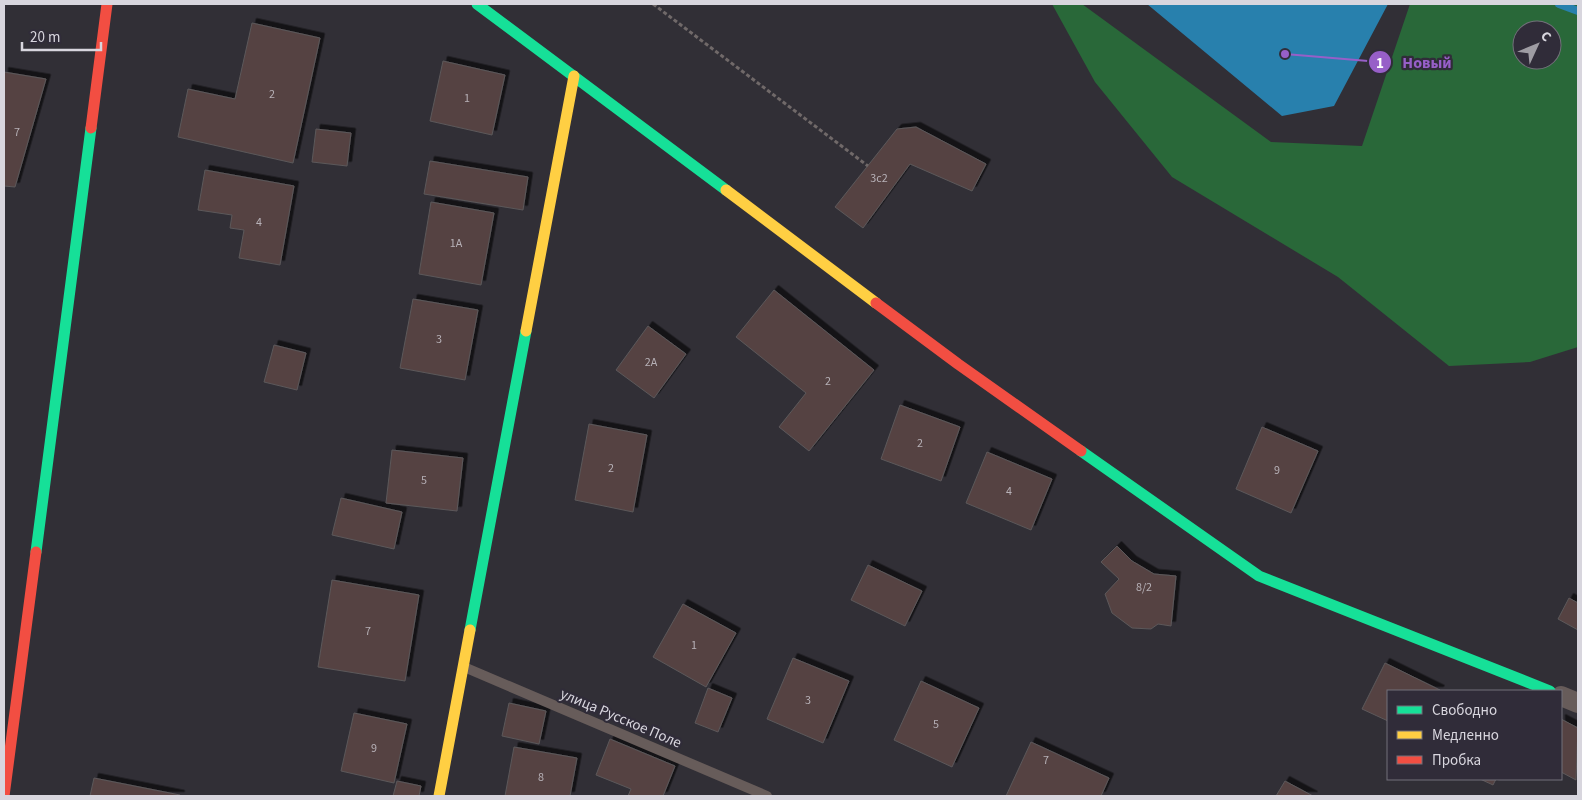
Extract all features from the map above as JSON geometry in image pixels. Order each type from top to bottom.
[{"type":"street","points":[[4,796],[107,4]]},
{"type":"street","points":[[477,4],[958,364],[1260,576],[1547,690]]},
{"type":"street","points":[[439,796],[574,76]]},
{"type":"street","points":[[1562,696],[1578,703]]},
{"type":"lane","name":"улица Русское Поле","points":[[463,667],[767,796]]},
{"type":"path","points":[[652,4],[868,166]]},
{"type":"green space","points":[[1052,4],[1082,4],[1271,142],[1362,146],[1410,4],[1578,4],[1578,347],[1530,362],[1449,366],[1338,277],[1172,177],[1095,82]]},
{"type":"water","points":[[1147,4],[1388,4],[1334,106],[1282,116]]},
{"type":"building","points":[[252,23],[320,38],[293,163],[178,137],[188,89],[235,99]]},
{"type":"building","points":[[443,61],[505,75],[492,135],[430,121]]},
{"type":"building","points":[[4,72],[46,79],[15,187],[4,186]]},
{"type":"building","points":[[916,127],[986,164],[972,191],[910,164],[863,228],[835,207],[897,129]]},
{"type":"building","points":[[316,129],[351,133],[347,166],[312,162]]},
{"type":"building","points":[[430,161],[528,177],[523,210],[424,194]]},
{"type":"building","points":[[205,170],[294,186],[280,265],[239,258],[244,230],[230,228],[232,215],[198,210]]},
{"type":"building","points":[[431,202],[494,213],[481,285],[419,274]]},
{"type":"building","points":[[774,290],[874,370],[809,451],[779,427],[806,393],[736,337]]},
{"type":"building","points":[[413,299],[478,310],[465,380],[400,368]]},
{"type":"building","points":[[648,326],[686,354],[654,398],[616,370]]},
{"type":"building","points":[[274,345],[306,353],[297,390],[264,382]]},
{"type":"building","points":[[900,405],[960,427],[941,481],[881,459]]},
{"type":"building","points":[[589,424],[647,435],[633,512],[575,500]]},
{"type":"building","points":[[1262,427],[1318,451],[1291,513],[1236,489]]},
{"type":"building","points":[[392,450],[463,458],[457,511],[386,503]]},
{"type":"building","points":[[987,452],[1052,479],[1031,530],[966,503]]},
{"type":"building","points":[[341,498],[402,512],[394,549],[332,535]]},
{"type":"building","points":[[1117,546],[1132,561],[1154,574],[1176,576],[1171,626],[1158,624],[1151,629],[1132,628],[1112,613],[1105,594],[1119,579],[1101,562]]},
{"type":"building","points":[[868,565],[922,591],[905,626],[851,600]]},
{"type":"building","points":[[332,580],[419,595],[405,681],[318,667]]},
{"type":"building","points":[[1569,598],[1578,603],[1578,630],[1558,619]]},
{"type":"building","points":[[683,604],[736,633],[706,687],[653,657]]},
{"type":"building","points":[[793,658],[849,681],[823,743],[767,719]]},
{"type":"building","points":[[1385,663],[1440,690],[1387,690],[1387,721],[1362,709]]},
{"type":"building","points":[[921,681],[979,708],[952,767],[894,740]]},
{"type":"building","points":[[708,688],[732,698],[718,732],[695,723]]},
{"type":"building","points":[[509,703],[546,711],[539,744],[502,736]]},
{"type":"building","points":[[354,713],[407,724],[394,783],[341,771]]},
{"type":"building","points":[[1562,720],[1578,728],[1576,780],[1562,773]]},
{"type":"building","points":[[610,739],[675,766],[663,796],[628,796],[631,789],[596,775]]},
{"type":"building","points":[[1031,742],[1109,778],[1101,796],[1006,796]]},
{"type":"building","points":[[514,747],[577,758],[570,796],[505,796]]},
{"type":"building","points":[[94,778],[180,795],[180,796],[90,796]]},
{"type":"building","points":[[1482,780],[1496,780],[1493,785]]},
{"type":"building","points":[[397,781],[421,786],[419,796],[393,796]]},
{"type":"building","points":[[1285,781],[1313,796],[1276,796]]},
{"type":"waterway","points":[[1559,4],[1578,11]]},
{"type":"traffic: fast","points":[[477,4],[726,190]]},
{"type":"traffic: fast","points":[[36,552],[91,128]]},
{"type":"traffic: fast","points":[[470,630],[526,331]]},
{"type":"traffic: fast","points":[[1081,451],[1259,576],[1547,690]]},
{"type":"traffic: slow","points":[[526,331],[574,76]]},
{"type":"traffic: slow","points":[[726,190],[876,303]]},
{"type":"traffic: slow","points":[[439,796],[470,630]]},
{"type":"traffic: jam","points":[[91,128],[107,4]]},
{"type":"traffic: jam","points":[[876,303],[1081,451]]},
{"type":"traffic: jam","points":[[4,796],[36,552]]},
{"type":"place","name":"Новый","points":[[1285,54]]}]
